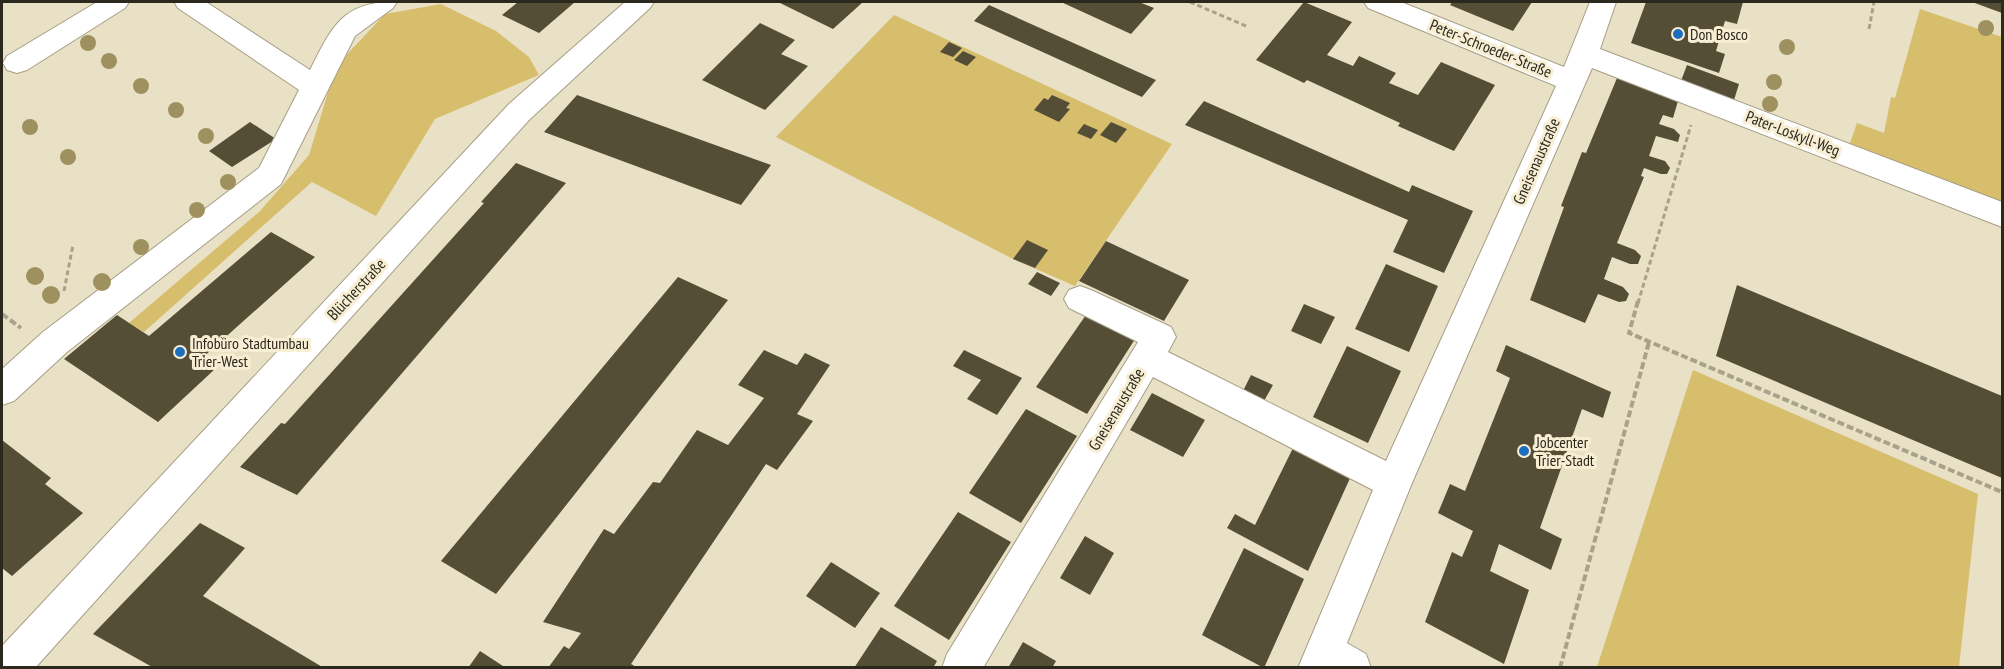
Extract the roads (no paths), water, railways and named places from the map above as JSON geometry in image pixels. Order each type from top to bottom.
[{"type":"street","points":[[17,63],[116,2]]},
{"type":"street","points":[[187,2],[315,87]]},
{"type":"street","points":[[2,390],[55,342],[270,176],[344,30],[384,2]]},
{"type":"street","name":"Blücherstraße","points":[[8,668],[519,112],[641,2]]},
{"type":"street","name":"Peter-Schroeder-Straße","points":[[1377,2],[1578,67]]},
{"type":"street","name":"Gneisenaustraße","points":[[1331,662],[1394,483],[1578,67],[1603,2]]},
{"type":"street","name":"Pater-Loskyll-Weg","points":[[1578,67],[1700,97],[2002,215]]},
{"type":"street","points":[[1080,298],[1159,337],[1147,358]]},
{"type":"street","name":"Gneisenaustraße","points":[[961,668],[1147,358],[1394,483]]},
{"type":"place","name":"Don Bosco","points":[[1678,34]]},
{"type":"place","name":"Infobüro Stadtumbau Trier-West","points":[[180,352]]},
{"type":"place","name":"Jobcenter Trier-Stadt","points":[[1524,451]]}]
